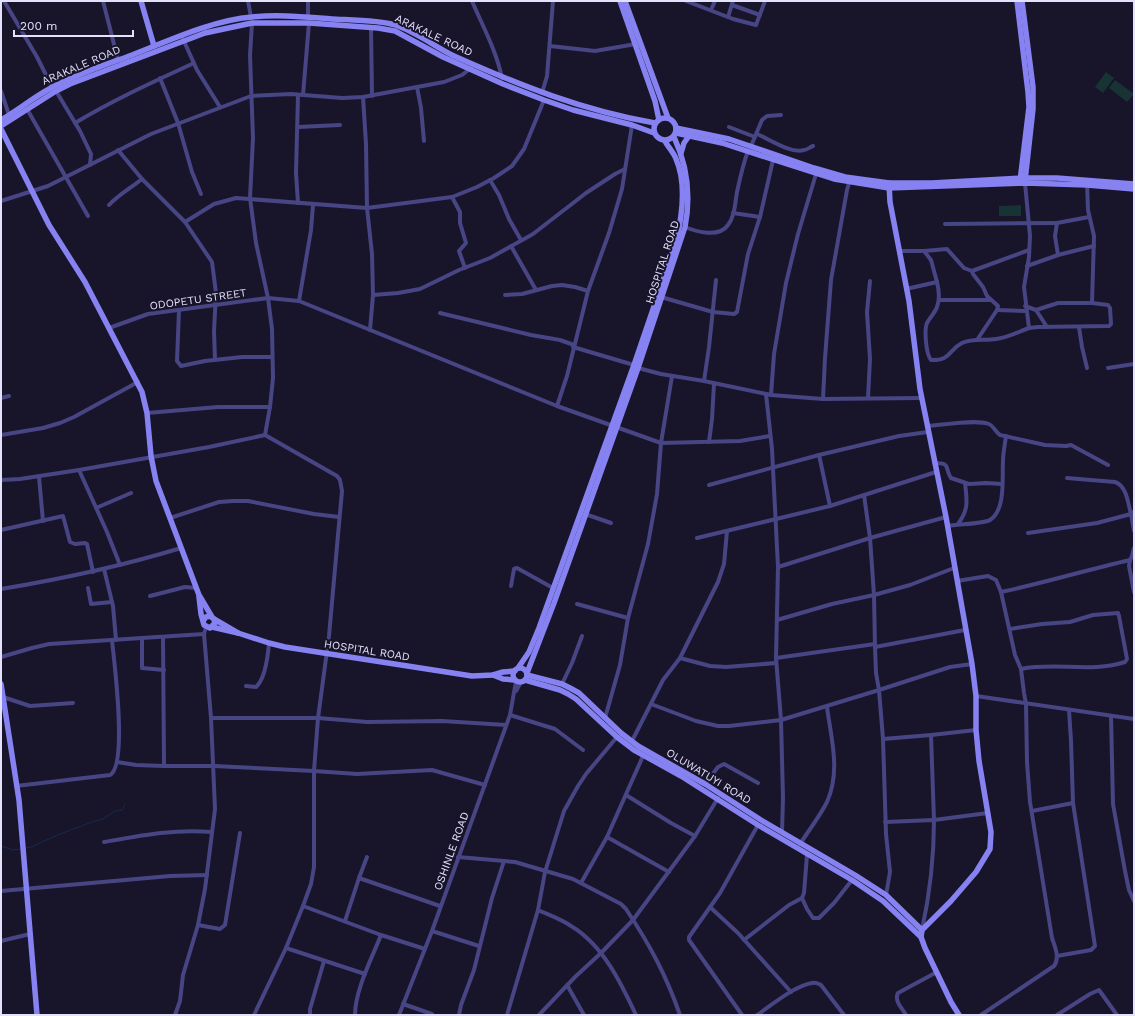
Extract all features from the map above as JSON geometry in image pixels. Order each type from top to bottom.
[{"type":"street","points":[[4,1],[75,123],[91,154],[100,160]]},
{"type":"street","points":[[103,1],[118,60]]},
{"type":"street","points":[[141,1],[154,46]]},
{"type":"street","points":[[248,1],[251,17]]},
{"type":"street","points":[[303,95],[309,20],[308,1]]},
{"type":"street","points":[[472,1],[492,43],[499,62],[502,78]]},
{"type":"street","points":[[542,93],[547,76],[553,1]]},
{"type":"street","points":[[620,1],[656,101],[657,122],[654,128],[654,133],[660,140],[669,140],[675,133],[675,124],[668,118],[625,1]]},
{"type":"street","points":[[686,1],[756,26],[765,1]]},
{"type":"street","points":[[711,10],[714,1]]},
{"type":"street","points":[[1017,1],[1029,107],[1023,181],[1030,223],[1029,250],[1024,287],[1025,306],[1029,328]]},
{"type":"street","points":[[1022,1],[1033,87],[1033,109],[1023,181]]},
{"type":"street","points":[[728,17],[732,3],[760,15]]},
{"type":"street","name":"ARAKALE ROAD","points":[[1,126],[54,89],[183,38],[228,21],[251,17],[286,16],[396,31],[439,56],[570,103],[628,119],[657,122]]},
{"type":"street","name":"ARAKALE ROAD","points":[[1,120],[54,89],[118,60],[154,46],[252,23],[309,20],[388,23],[410,32],[472,67],[544,100],[573,110],[632,125],[654,133]]},
{"type":"street","points":[[252,23],[250,55],[253,138],[250,198],[256,243],[268,298],[272,329],[273,378],[265,434]]},
{"type":"street","points":[[371,28],[372,96]]},
{"type":"street","points":[[183,38],[194,63],[220,107]]},
{"type":"street","points":[[550,46],[594,51],[636,44]]},
{"type":"street","points":[[75,123],[93,112],[160,78],[194,63]]},
{"type":"street","points":[[1,202],[38,190],[67,178],[137,140],[178,123],[252,96],[273,94],[342,98],[372,96],[454,79],[472,67]]},
{"type":"street","points":[[160,78],[178,123],[192,172],[201,194]]},
{"type":"street","points":[[417,87],[422,108],[424,142]]},
{"type":"street","points":[[1,91],[10,115]]},
{"type":"street","points":[[298,95],[296,173],[298,203]]},
{"type":"street","points":[[363,97],[366,144],[367,208],[372,254],[373,295],[370,330]]},
{"type":"street","points":[[185,222],[214,204],[236,198],[367,208],[452,197],[490,180],[512,166],[520,156],[544,100]]},
{"type":"street","points":[[27,109],[88,216]]},
{"type":"street","points":[[685,227],[713,233],[728,225],[733,213],[744,164],[762,120],[765,117],[781,115]]},
{"type":"street","points":[[657,122],[663,118],[668,118]]},
{"type":"street","points":[[298,127],[340,125]]},
{"type":"street","points":[[557,406],[567,376],[588,291],[609,233],[622,189],[632,125]]},
{"type":"street","points":[[729,127],[756,135],[792,150],[805,150],[813,146]]},
{"type":"street","points":[[1,129],[49,225],[85,282],[138,382],[147,413],[151,456],[156,481],[196,588],[213,618],[215,624],[212,627]]},
{"type":"street","points":[[675,133],[750,149],[850,180]]},
{"type":"street","points":[[675,133],[729,139],[773,160],[816,174],[889,186],[1023,181],[1134,184]]},
{"type":"street","name":"HOSPITAL ROAD","points":[[635,366],[681,243],[687,216],[688,198],[686,173],[675,133]]},
{"type":"street","points":[[681,153],[689,136]]},
{"type":"street","name":"HOSPITAL ROAD","points":[[635,366],[676,242],[683,207],[681,174],[676,159],[665,141]]},
{"type":"street","points":[[118,150],[142,179],[185,222],[212,262],[216,293],[214,331],[215,360]]},
{"type":"street","points":[[90,165],[91,154]]},
{"type":"street","points":[[661,297],[713,312],[734,314],[737,312],[748,254],[760,217],[773,160]]},
{"type":"street","points":[[373,295],[420,289],[490,258],[533,234],[592,189],[625,169]]},
{"type":"street","points":[[782,832],[783,798],[781,720],[776,660],[778,567],[769,395],[774,354],[786,283],[798,234],[816,174]]},
{"type":"street","points":[[109,205],[118,196],[130,189],[142,179]]},
{"type":"street","points":[[490,180],[521,240]]},
{"type":"street","points":[[823,399],[831,280],[850,180]]},
{"type":"street","points":[[1087,183],[1134,189]]},
{"type":"street","points":[[1087,183],[1089,217],[1093,229],[1094,246],[1092,303]]},
{"type":"street","points":[[889,186],[890,202],[909,301],[921,398],[946,517],[972,664],[976,696],[976,730],[979,761],[991,839],[990,849],[966,884],[922,930]]},
{"type":"street","points":[[452,197],[460,212],[460,223],[466,243],[459,251],[465,268]]},
{"type":"street","points":[[299,301],[311,230],[313,205]]},
{"type":"street","points":[[733,213],[760,217]]},
{"type":"street","points":[[945,224],[1057,223],[1089,217]]},
{"type":"street","points":[[1057,223],[1055,236],[1058,255]]},
{"type":"street","points":[[511,246],[536,290]]},
{"type":"street","points":[[1027,266],[1058,255],[1094,246]]},
{"type":"street","points":[[900,251],[947,249],[964,268],[972,271],[984,287],[987,296],[998,304],[997,310],[977,340]]},
{"type":"street","points":[[972,271],[1029,250]]},
{"type":"street","points":[[924,251],[931,260],[938,282],[939,300],[937,308],[926,324],[926,340],[929,358],[931,360],[938,360],[947,357],[962,344],[977,340],[1003,338],[1029,328],[1109,326],[1111,324],[1110,308],[1108,305],[1092,303],[1058,303],[1036,310]]},
{"type":"street","points":[[704,381],[716,280]]},
{"type":"street","points":[[868,398],[870,359],[867,312],[870,281]]},
{"type":"street","points":[[906,289],[938,282]]},
{"type":"street","points":[[505,295],[522,294],[552,286],[562,285],[588,291]]},
{"type":"street","name":"ODOPETU STREET","points":[[109,328],[148,314],[268,298],[299,301],[557,406],[661,443]]},
{"type":"street","points":[[939,300],[991,300]]},
{"type":"street","points":[[1025,306],[1036,310],[1048,327]]},
{"type":"street","points":[[179,310],[177,361],[181,366],[242,357],[272,357]]},
{"type":"street","points":[[997,310],[1026,311]]},
{"type":"street","points":[[440,313],[531,335],[560,340],[635,366],[672,376],[704,381],[769,395],[823,399],[921,398]]},
{"type":"street","points":[[1079,327],[1087,368]]},
{"type":"street","points":[[1108,368],[1134,364]]},
{"type":"street","points":[[582,636],[561,687],[513,676],[529,652],[535,639],[635,366]]},
{"type":"street","points":[[605,718],[620,665],[628,618],[648,544],[654,512],[661,443],[672,376]]},
{"type":"street","points":[[1,435],[43,428],[60,423],[74,417],[138,382]]},
{"type":"street","points":[[709,442],[714,384]]},
{"type":"street","points":[[1,398],[9,396]]},
{"type":"street","points":[[147,413],[218,407],[270,407]]},
{"type":"street","points":[[709,485],[819,455],[942,425],[964,422],[987,423],[992,425],[997,433],[1045,445],[1071,445],[1108,465]]},
{"type":"street","points":[[522,678],[554,603],[613,427]]},
{"type":"street","points":[[1,480],[39,477],[151,456],[209,447],[265,434],[337,476],[340,480],[342,491],[327,654],[318,718],[314,771],[314,867],[311,884],[286,948],[254,1015]]},
{"type":"street","points":[[661,443],[740,441],[770,436]]},
{"type":"street","points":[[947,526],[990,521],[995,516],[999,508],[1006,436]]},
{"type":"street","points":[[819,455],[830,506]]},
{"type":"street","points":[[934,463],[944,463],[947,465],[949,476],[951,478],[965,483],[1002,484]]},
{"type":"street","points":[[78,470],[107,532],[120,565]]},
{"type":"street","points":[[697,538],[830,506],[936,472]]},
{"type":"street","points":[[39,477],[43,521]]},
{"type":"street","points":[[1067,478],[1119,483],[1124,489],[1132,513],[1134,531]]},
{"type":"street","points":[[958,524],[966,510],[967,500],[965,483]]},
{"type":"street","points":[[96,508],[130,493]]},
{"type":"street","points":[[864,495],[870,538],[874,595],[876,673],[883,739],[886,822],[890,872],[886,896]]},
{"type":"street","points":[[170,518],[219,502],[234,501],[248,501],[302,512],[339,517]]},
{"type":"street","points":[[1028,533],[1097,523],[1132,513]]},
{"type":"street","points":[[585,514],[611,523]]},
{"type":"street","points":[[1,530],[63,516],[70,542],[75,544],[87,544],[93,572]]},
{"type":"street","points":[[778,567],[870,538],[946,517]]},
{"type":"street","points":[[632,741],[663,680],[680,658],[718,582],[724,564],[727,531]]},
{"type":"street","points":[[1,589],[93,572],[150,558],[181,548]]},
{"type":"street","points":[[1134,548],[1129,566],[1134,592]]},
{"type":"street","points":[[1001,592],[1032,586],[1077,572],[1130,560]]},
{"type":"street","points":[[511,586],[514,569],[517,568],[553,588]]},
{"type":"street","points":[[777,620],[832,604],[910,585],[954,568]]},
{"type":"street","points":[[16,786],[110,775],[114,772],[117,762],[118,697],[112,602],[104,569]]},
{"type":"street","points":[[957,581],[988,576],[996,580],[1001,592],[1015,655],[1020,669],[1026,704],[1027,762],[1032,811],[1052,938],[1057,956],[1057,963],[1054,966],[982,1015]]},
{"type":"street","points":[[150,596],[185,587],[196,588]]},
{"type":"street","points":[[88,588],[91,604],[112,602]]},
{"type":"street","points":[[175,1015],[180,1001],[186,964],[198,925],[207,875],[215,809],[214,766],[204,624],[201,614],[199,595]]},
{"type":"street","points":[[577,604],[628,618]]},
{"type":"street","points":[[1010,629],[1042,624],[1070,622],[1093,615],[1116,612],[1119,616],[1127,659],[1125,662],[1107,666],[1042,666],[1020,669]]},
{"type":"street","points":[[204,624],[208,616],[230,627],[238,633]]},
{"type":"street","points":[[204,624],[238,633]]},
{"type":"street","points":[[680,658],[710,666],[726,667],[875,646],[965,630]]},
{"type":"street","name":"HOSPITAL ROAD","points":[[238,633],[269,643],[327,654],[472,676],[493,675]]},
{"type":"street","points":[[1,657],[45,645],[204,634]]},
{"type":"street","points":[[163,637],[164,766]]},
{"type":"street","points":[[142,638],[142,668],[164,670]]},
{"type":"street","points":[[246,686],[256,687],[261,681],[267,660],[269,643]]},
{"type":"street","points":[[651,704],[696,721],[718,726],[741,725],[781,720],[827,707],[950,667],[972,664]]},
{"type":"street","points":[[493,675],[523,669],[522,678]]},
{"type":"street","points":[[493,675],[503,679],[522,678]]},
{"type":"street","name":"OSHINLE ROAD","points":[[399,1015],[432,931],[510,715],[515,693],[522,678]]},
{"type":"street","points":[[1,684],[16,786],[37,1015]]},
{"type":"street","name":"OLUWATUYI ROAD","points":[[561,687],[570,688],[579,693],[632,741],[706,784],[853,878]]},
{"type":"street","name":"OLUWATUYI ROAD","points":[[561,687],[576,699],[617,738],[643,756],[718,798],[807,855],[853,878]]},
{"type":"street","points":[[976,696],[1134,719]]},
{"type":"street","points":[[3,697],[30,706],[73,703]]},
{"type":"street","points":[[800,844],[824,808],[832,789],[835,757],[827,707]]},
{"type":"street","points":[[1057,956],[1091,950],[1095,946],[1073,803],[1069,710]]},
{"type":"street","points":[[510,715],[555,729],[583,750]]},
{"type":"street","points":[[1111,716],[1113,804],[1129,890],[1134,901]]},
{"type":"street","points":[[211,718],[318,718],[368,722],[442,721],[506,725]]},
{"type":"street","points":[[883,739],[976,730]]},
{"type":"street","points":[[931,734],[934,820],[928,905],[921,937],[924,948],[959,1015]]},
{"type":"street","points":[[507,1015],[538,910],[545,872],[564,811],[569,800],[586,774],[617,738]]},
{"type":"street","points":[[581,883],[607,837],[643,756]]},
{"type":"street","points":[[117,762],[136,765],[214,766],[357,774],[432,770],[485,785]]},
{"type":"street","points":[[706,784],[718,766],[724,764],[758,783]]},
{"type":"street","points":[[626,795],[695,836]]},
{"type":"street","points":[[539,1015],[633,920],[695,836],[718,798]]},
{"type":"street","points":[[1032,811],[1073,803]]},
{"type":"street","points":[[886,822],[934,820],[988,812]]},
{"type":"street","points":[[742,1015],[688,937],[720,892],[758,825]]},
{"type":"street","points":[[104,842],[164,832],[212,832]]},
{"type":"street","points":[[198,925],[220,929],[225,925],[240,833]]},
{"type":"street","points":[[607,837],[669,872]]},
{"type":"street","points":[[744,940],[784,909],[802,898],[804,893],[807,855]]},
{"type":"street","points":[[345,921],[367,857]]},
{"type":"street","points":[[458,857],[515,862],[573,879],[620,904],[626,909],[654,954],[670,986],[680,1015]]},
{"type":"street","points":[[460,1015],[461,1005],[474,970],[492,898],[504,861]]},
{"type":"street","points":[[1,890],[170,876],[207,875]]},
{"type":"street","points":[[359,878],[440,906]]},
{"type":"street","points":[[853,878],[886,896],[922,930]]},
{"type":"street","points":[[853,878],[887,905],[921,937]]},
{"type":"street","points":[[802,898],[813,918],[818,918],[834,903],[853,878]]},
{"type":"street","points":[[303,906],[381,935],[425,949]]},
{"type":"street","points":[[710,907],[744,940],[792,992]]},
{"type":"street","points":[[538,910],[572,926],[583,934],[601,953],[636,1015]]},
{"type":"street","points":[[432,931],[479,946]]},
{"type":"street","points":[[1,942],[30,934]]},
{"type":"street","points":[[355,1015],[355,1005],[365,974],[381,935]]},
{"type":"street","points":[[286,948],[365,974]]},
{"type":"street","points":[[310,1015],[310,1009],[324,961]]},
{"type":"street","points":[[906,1015],[896,1000],[898,993],[937,972]]},
{"type":"street","points":[[757,1015],[792,992],[813,983],[821,985],[844,1015]]},
{"type":"street","points":[[568,986],[584,1015]]},
{"type":"street","points":[[1057,1015],[1065,1013],[1099,990],[1117,1015]]},
{"type":"street","points":[[404,1004],[432,1014]]},
{"type":"green space","points":[[1106,72],[1114,78],[1103,93],[1095,87]]},
{"type":"green space","points":[[1115,80],[1134,94],[1127,102],[1109,88]]},
{"type":"green space","points":[[1021,205],[1021,216],[999,216],[999,206]]},
{"type":"waterway","points":[[25,848],[103,819],[115,811],[122,810],[125,804]]},
{"type":"waterway","points":[[1,846],[13,850],[20,849]]}]
